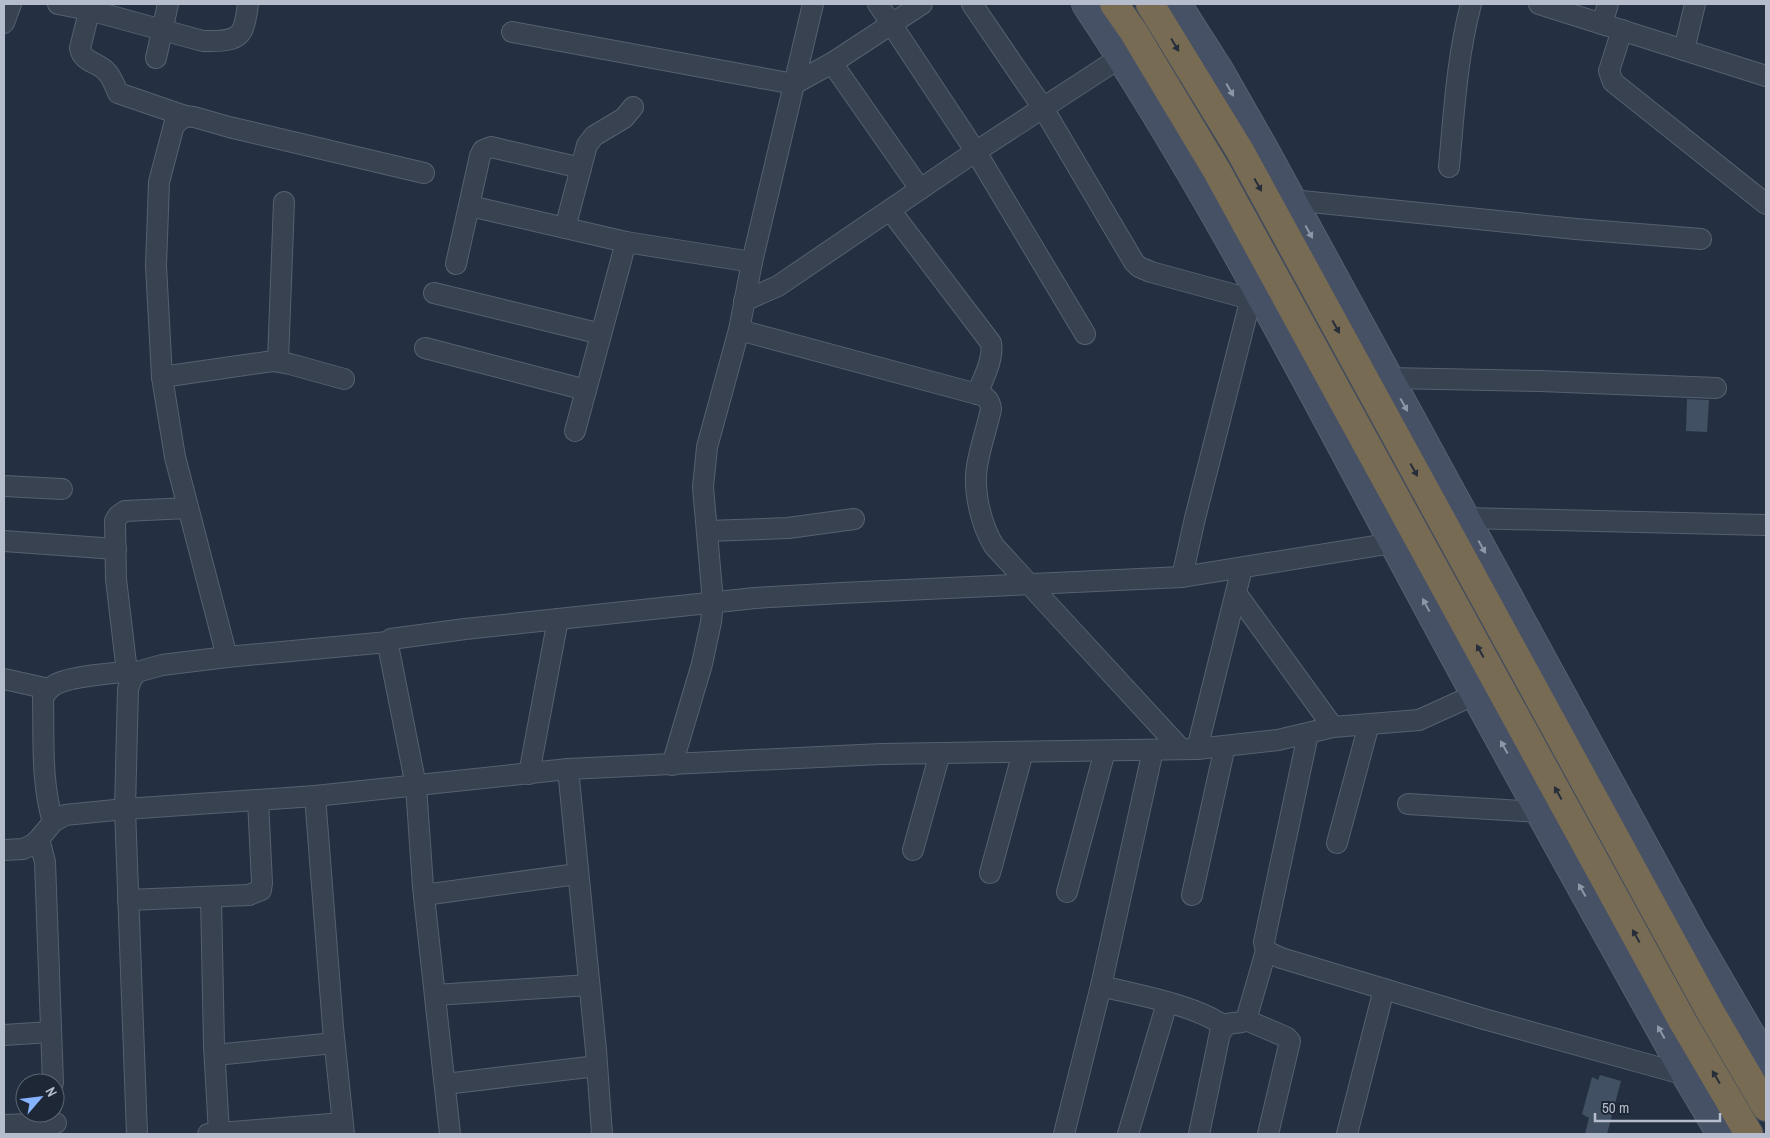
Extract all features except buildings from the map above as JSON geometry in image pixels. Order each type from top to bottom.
[{"type":"highway","points":[[1114,4],[1133,31],[1217,171],[1683,1022],[1749,1134]]},
{"type":"highway","points":[[1150,4],[1240,151],[1711,1013],[1766,1107]]},
{"type":"main road","points":[[1086,4],[1121,57],[1177,150],[1252,291],[1393,543],[1474,695],[1686,1075],[1721,1134]]},
{"type":"main road","points":[[1177,4],[1219,70],[1292,200],[1687,923],[1766,1061]]},
{"type":"street","points":[[4,23],[11,4]]},
{"type":"street","points":[[58,4],[90,7],[203,41],[220,42],[234,38],[243,30],[248,4]]},
{"type":"street","points":[[156,58],[168,4]]},
{"type":"street","points":[[672,764],[702,664],[709,635],[713,602],[704,494],[705,460],[739,330],[752,262],[814,4]]},
{"type":"street","points":[[878,4],[976,152],[1085,334]]},
{"type":"street","points":[[512,32],[794,84],[832,63],[922,4]]},
{"type":"street","points":[[972,4],[1043,108],[1127,252],[1139,267],[1151,272],[1252,291],[1182,577]]},
{"type":"street","points":[[1449,167],[1458,69],[1471,4]]},
{"type":"street","points":[[1539,4],[1766,76]]},
{"type":"street","points":[[1602,24],[1608,4]]},
{"type":"street","points":[[1684,50],[1695,4]]},
{"type":"street","points":[[90,7],[80,48],[81,54],[108,73],[118,93],[185,116],[424,173]]},
{"type":"street","points":[[1622,30],[1609,71],[1613,82],[1766,204]]},
{"type":"street","points":[[744,301],[778,286],[920,189],[1121,57]]},
{"type":"street","points":[[832,63],[920,189]]},
{"type":"street","points":[[565,228],[590,141],[624,118],[633,107]]},
{"type":"street","points":[[185,116],[174,125],[159,182],[156,266],[162,377],[175,457],[227,657]]},
{"type":"street","points":[[456,264],[480,156],[483,150],[491,147],[581,168]]},
{"type":"street","points":[[1292,200],[1576,229],[1701,239]]},
{"type":"street","points":[[278,362],[284,202]]},
{"type":"street","points":[[470,206],[626,242],[752,262]]},
{"type":"street","points":[[890,210],[991,343],[990,360],[977,394]]},
{"type":"street","points":[[575,430],[626,242]]},
{"type":"street","points":[[434,293],[601,334]]},
{"type":"street","points":[[739,330],[987,398],[991,403],[991,409],[976,477],[983,526],[994,546],[1189,749]]},
{"type":"street","points":[[425,348],[586,390]]},
{"type":"street","points":[[162,377],[266,362],[278,362],[344,379]]},
{"type":"street","points":[[1389,378],[1540,381],[1716,388]]},
{"type":"street","points":[[4,486],[62,489]]},
{"type":"street","points":[[137,1134],[125,809],[128,689],[132,672],[116,579],[116,521],[122,512],[188,508]]},
{"type":"street","points":[[1466,518],[1766,525]]},
{"type":"street","points":[[708,531],[788,528],[854,519]]},
{"type":"street","points":[[4,541],[116,549]]},
{"type":"street","points":[[53,822],[44,777],[44,699],[49,690],[58,683],[85,677],[132,672],[162,665],[227,657],[388,642],[392,638],[713,602],[832,593],[1182,577],[1393,543]]},
{"type":"street","points":[[1189,749],[1242,568]]},
{"type":"street","points":[[1236,593],[1333,727]]},
{"type":"street","points":[[529,774],[558,619]]},
{"type":"street","points":[[388,642],[416,786],[424,895],[450,1134]]},
{"type":"street","points":[[4,679],[49,690]]},
{"type":"street","points":[[4,850],[28,848],[39,839],[53,822],[65,815],[315,796],[568,769],[881,754],[1153,750],[1225,746],[1278,740],[1333,727],[1419,720],[1474,695]]},
{"type":"street","points":[[1337,843],[1369,724]]},
{"type":"street","points":[[1246,1020],[1266,951],[1264,942],[1308,734]]},
{"type":"street","points":[[1192,895],[1225,746]]},
{"type":"street","points":[[1064,1134],[1101,986],[1153,750]]},
{"type":"street","points":[[1067,892],[1105,751]]},
{"type":"street","points":[[990,873],[1023,752]]},
{"type":"street","points":[[914,850],[940,753]]},
{"type":"street","points":[[568,769],[602,1134]]},
{"type":"street","points":[[211,897],[215,1055],[214,1134],[343,1129],[334,1043],[315,796]]},
{"type":"street","points":[[128,900],[250,895],[261,890],[258,800]]},
{"type":"street","points":[[1408,804],[1540,812]]},
{"type":"street","points":[[39,839],[45,862],[53,1073]]},
{"type":"street","points":[[424,895],[577,874]]},
{"type":"street","points":[[1266,951],[1281,958],[1384,989],[1686,1075]]},
{"type":"street","points":[[435,995],[589,985]]},
{"type":"street","points":[[1101,986],[1167,1002],[1209,1016],[1224,1026]]},
{"type":"street","points":[[1347,1134],[1384,989]]},
{"type":"street","points":[[1128,1134],[1167,1002]]},
{"type":"street","points":[[1198,1134],[1220,1032],[1224,1026],[1230,1023],[1246,1020],[1286,1037],[1290,1041],[1268,1134]]},
{"type":"street","points":[[4,1035],[51,1032]]},
{"type":"street","points":[[215,1055],[334,1043]]},
{"type":"street","points":[[445,1084],[597,1066]]},
{"type":"street","points":[[4,1125],[39,1123]]}]
